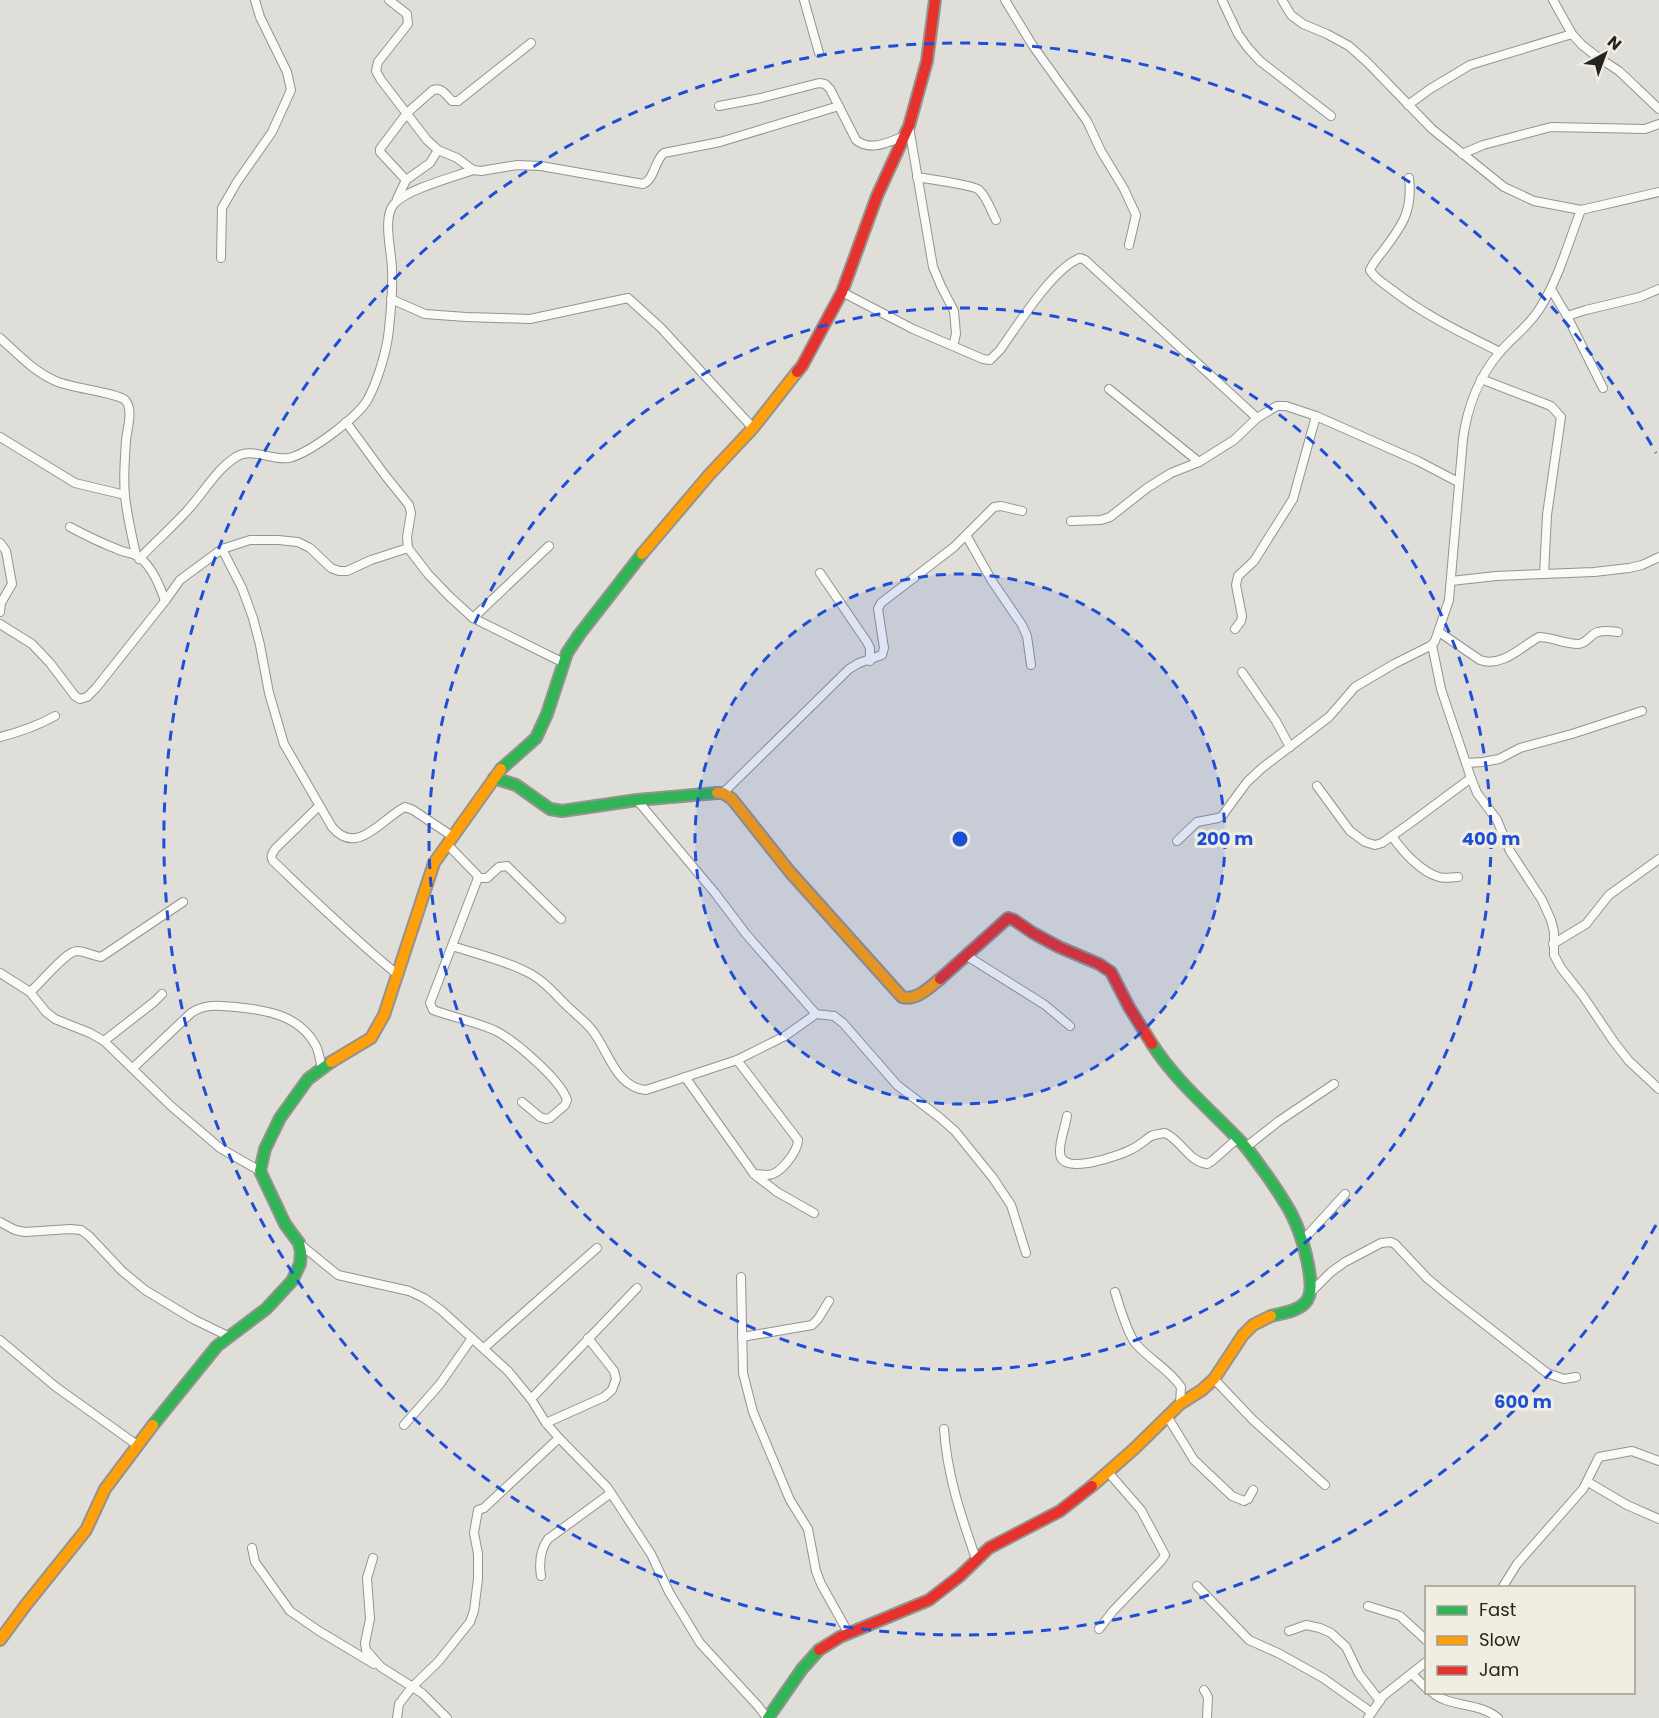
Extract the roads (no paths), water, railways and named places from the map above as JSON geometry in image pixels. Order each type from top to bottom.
[{"type":"street","points":[[222,258],[222,208],[272,132],[291,90],[287,72],[260,17],[255,0]]},
{"type":"street","points":[[389,0],[406,14],[408,24],[378,62],[376,71],[427,140],[438,150],[457,158],[473,170]]},
{"type":"street","points":[[804,0],[819,53]]},
{"type":"street","points":[[260,1171],[265,1149],[280,1118],[308,1079],[371,1038],[376,1031],[384,1015],[434,863],[501,769],[536,738],[547,714],[567,653],[579,635],[597,614],[624,575],[709,475],[753,428],[802,366],[842,292],[877,196],[907,131],[927,60],[935,0]]},
{"type":"street","points":[[1005,0],[1087,121],[1101,152],[1124,189],[1136,215],[1129,245]]},
{"type":"street","points":[[1222,0],[1238,34],[1260,61],[1330,116]]},
{"type":"street","points":[[1282,0],[1291,15],[1303,24],[1349,46],[1432,129],[1504,187],[1534,201],[1581,210],[1659,192]]},
{"type":"street","points":[[1553,0],[1572,34],[1596,56],[1619,71],[1659,109]]},
{"type":"street","points":[[1408,105],[1470,65],[1572,34]]},
{"type":"street","points":[[406,180],[380,152],[380,149],[407,113],[437,89],[452,101],[458,101],[531,42]]},
{"type":"street","points":[[719,106],[819,83],[830,88],[856,140],[863,146],[871,147],[907,131]]},
{"type":"street","points":[[395,203],[401,197],[473,170],[481,171],[517,165],[643,184],[650,180],[659,158],[664,153],[720,142],[839,106]]},
{"type":"street","points":[[1462,154],[1483,145],[1551,127],[1644,129],[1659,124]]},
{"type":"street","points":[[907,131],[933,267],[954,311],[956,334],[953,346]]},
{"type":"street","points":[[137,557],[185,513],[235,457],[251,453],[288,458],[307,450],[357,414],[368,399],[382,364],[389,332],[392,270],[389,215],[406,180],[430,163],[438,150]]},
{"type":"street","points":[[917,177],[969,185],[978,189],[996,220]]},
{"type":"street","points":[[1409,178],[1411,192],[1409,208],[1400,228],[1370,270],[1373,275],[1431,317],[1500,352]]},
{"type":"street","points":[[1177,841],[1197,822],[1222,816],[1247,782],[1276,756],[1329,717],[1355,687],[1432,645],[1439,632],[1449,600],[1458,482],[1465,423],[1471,402],[1481,379],[1500,352],[1539,310],[1551,289],[1581,210]]},
{"type":"street","points":[[842,292],[914,329],[990,360],[1000,350],[1053,278],[1074,260],[1080,258],[1085,260],[1257,418]]},
{"type":"street","points":[[1551,289],[1603,388]]},
{"type":"street","points":[[1567,316],[1640,297],[1659,289]]},
{"type":"street","points":[[391,299],[425,314],[530,319],[628,298],[661,328],[753,428]]},
{"type":"street","points":[[0,338],[30,365],[58,382],[117,396],[126,401],[129,409],[125,495],[137,557]]},
{"type":"street","points":[[1481,379],[1551,406],[1561,417],[1548,515],[1544,574]]},
{"type":"street","points":[[1109,389],[1199,462]]},
{"type":"street","points":[[1071,521],[1101,520],[1110,517],[1171,472],[1199,462],[1234,440],[1257,418],[1278,406],[1286,406],[1316,416],[1418,461],[1458,482]]},
{"type":"street","points":[[1235,629],[1242,616],[1236,585],[1238,576],[1254,561],[1293,499],[1316,416]]},
{"type":"street","points":[[346,422],[410,505],[408,548],[428,574],[473,618],[564,663]]},
{"type":"street","points":[[0,437],[75,483],[125,495]]},
{"type":"street","points":[[723,793],[844,673],[859,663],[878,658],[884,652],[878,609],[880,603],[954,547],[994,507],[1001,506],[1022,511]]},
{"type":"street","points":[[70,527],[100,543],[137,557],[149,568],[161,587],[165,601]]},
{"type":"street","points":[[966,535],[992,581],[1022,625],[1027,636],[1031,665]]},
{"type":"street","points":[[0,624],[32,644],[80,699],[87,697],[96,688],[180,580],[222,549],[250,540],[298,542],[310,548],[332,568],[346,571],[408,548]]},
{"type":"street","points":[[0,543],[6,551],[12,584],[1,603],[0,612]]},
{"type":"street","points":[[473,618],[549,546]]},
{"type":"street","points":[[222,549],[242,588],[253,618],[269,693],[284,744],[339,836],[349,840],[368,834],[405,807],[413,810],[449,840],[477,875],[478,878],[430,1007],[504,1035],[559,1085],[567,1100],[566,1105],[546,1119],[522,1102]]},
{"type":"street","points":[[1451,581],[1629,568],[1659,557]]},
{"type":"street","points":[[820,573],[867,642],[870,648],[870,661]]},
{"type":"street","points":[[1439,632],[1480,660],[1487,662],[1512,655],[1539,636],[1566,643],[1583,644],[1595,633],[1618,632]]},
{"type":"street","points":[[1432,645],[1441,689],[1471,778],[1478,793],[1497,820],[1514,859],[1542,900],[1551,920],[1554,932],[1553,953],[1560,968],[1583,996],[1604,1030],[1625,1056],[1659,1089]]},
{"type":"street","points":[[1242,672],[1276,721],[1290,747]]},
{"type":"street","points":[[1466,763],[1499,759],[1520,748],[1642,711]]},
{"type":"street","points":[[0,736],[39,726],[55,716]]},
{"type":"street","points":[[494,778],[516,785],[550,809],[562,811],[637,800],[723,793],[732,799],[790,872],[902,997],[913,998],[929,988],[1008,918],[1059,947],[1106,968],[1111,972],[1129,1007],[1161,1056],[1180,1081],[1242,1142],[1287,1204],[1303,1240],[1311,1292]]},
{"type":"street","points":[[1317,786],[1339,818],[1357,837],[1376,845],[1392,836],[1471,778]]},
{"type":"street","points":[[637,800],[715,893],[746,934],[816,1014]]},
{"type":"street","points":[[320,806],[275,849],[271,858],[329,915],[397,974]]},
{"type":"street","points":[[1392,836],[1406,854],[1432,874],[1443,878],[1458,877]]},
{"type":"street","points":[[1553,944],[1586,924],[1609,895],[1659,859]]},
{"type":"street","points":[[478,878],[487,878],[499,867],[507,866],[561,920]]},
{"type":"street","points":[[30,992],[70,954],[76,951],[101,957],[183,902]]},
{"type":"street","points":[[452,946],[515,967],[541,981],[592,1030],[615,1067],[631,1086],[637,1089],[646,1089],[737,1060],[785,1036],[816,1014],[834,1016],[843,1023],[897,1085],[955,1131],[993,1178],[1011,1205],[1026,1253]]},
{"type":"street","points":[[967,956],[1041,1002],[1070,1026]]},
{"type":"street","points":[[0,974],[30,992],[46,1012],[55,1019],[104,1041],[171,1106],[220,1148],[260,1171],[301,1252],[300,1264],[292,1281],[266,1309],[218,1346],[136,1445],[105,1489],[86,1530],[0,1640]]},
{"type":"street","points":[[104,1041],[162,994]]},
{"type":"street","points":[[133,1068],[191,1013],[200,1007],[210,1005],[259,1009],[289,1019],[304,1031],[315,1045],[322,1068]]},
{"type":"street","points":[[737,1060],[798,1140],[796,1149],[779,1172],[769,1175],[754,1174]]},
{"type":"street","points":[[685,1077],[754,1174],[777,1192],[814,1213]]},
{"type":"street","points":[[1067,1116],[1060,1154],[1071,1164],[1092,1163],[1133,1149],[1152,1136],[1165,1134],[1174,1139],[1194,1160],[1207,1164],[1279,1121],[1334,1084]]},
{"type":"street","points":[[1303,1240],[1345,1194]]},
{"type":"street","points":[[0,1222],[7,1227],[25,1232],[81,1230],[122,1271],[145,1290],[193,1319],[230,1337]]},
{"type":"street","points":[[298,1243],[338,1275],[409,1291],[424,1298],[441,1310],[508,1371],[531,1399],[546,1423],[611,1493],[651,1554],[669,1593],[693,1633],[767,1718],[813,1655],[823,1647],[929,1600],[989,1548],[1060,1511],[1108,1472],[1180,1404],[1214,1379],[1243,1335],[1253,1325],[1304,1304],[1311,1292],[1331,1272],[1381,1243],[1395,1244],[1427,1278],[1547,1373],[1564,1379],[1576,1377]]},
{"type":"street","points":[[484,1348],[597,1248]]},
{"type":"street","points":[[741,1278],[743,1373],[753,1412],[790,1500],[808,1529],[816,1571],[821,1584],[849,1634]]},
{"type":"street","points":[[531,1399],[637,1288]]},
{"type":"street","points":[[1115,1292],[1120,1311],[1134,1342],[1170,1373],[1182,1387],[1180,1404]]},
{"type":"street","points":[[742,1337],[812,1325],[829,1301]]},
{"type":"street","points":[[404,1425],[440,1384],[472,1338]]},
{"type":"street","points":[[546,1423],[604,1397],[612,1390],[616,1379],[614,1371],[588,1338]]},
{"type":"street","points":[[0,1340],[56,1388],[136,1445]]},
{"type":"street","points":[[1214,1379],[1253,1420],[1325,1485]]},
{"type":"street","points":[[1167,1416],[1194,1461],[1232,1496],[1239,1501],[1244,1501],[1249,1498],[1253,1490]]},
{"type":"street","points":[[944,1429],[945,1450],[952,1486],[976,1559]]},
{"type":"street","points":[[397,1718],[399,1704],[412,1687],[438,1662],[470,1622],[474,1611],[478,1580],[478,1554],[474,1533],[478,1510],[484,1508],[559,1438]]},
{"type":"street","points":[[1503,1586],[1517,1564],[1568,1508],[1588,1482],[1600,1456],[1632,1451],[1659,1461]]},
{"type":"street","points":[[1099,1629],[1165,1555],[1141,1510],[1108,1472]]},
{"type":"street","points":[[1588,1482],[1627,1505],[1659,1519]]},
{"type":"street","points":[[541,1576],[541,1557],[543,1548],[549,1539],[611,1493]]},
{"type":"street","points":[[252,1548],[255,1562],[290,1611],[429,1698],[447,1718]]},
{"type":"street","points":[[373,1558],[367,1578],[370,1619],[365,1643],[366,1650],[381,1667]]},
{"type":"street","points":[[1197,1586],[1249,1640],[1323,1678],[1369,1715],[1383,1696],[1425,1663]]},
{"type":"street","points":[[1368,1606],[1400,1616],[1425,1639]]},
{"type":"street","points":[[1289,1631],[1309,1625],[1331,1633],[1349,1652],[1359,1674],[1380,1701]]},
{"type":"street","points":[[1412,1674],[1425,1687]]},
{"type":"street","points":[[1204,1690],[1208,1697],[1207,1718]]},
{"type":"street","points":[[1434,1694],[1442,1700],[1483,1708],[1498,1718]]}]
